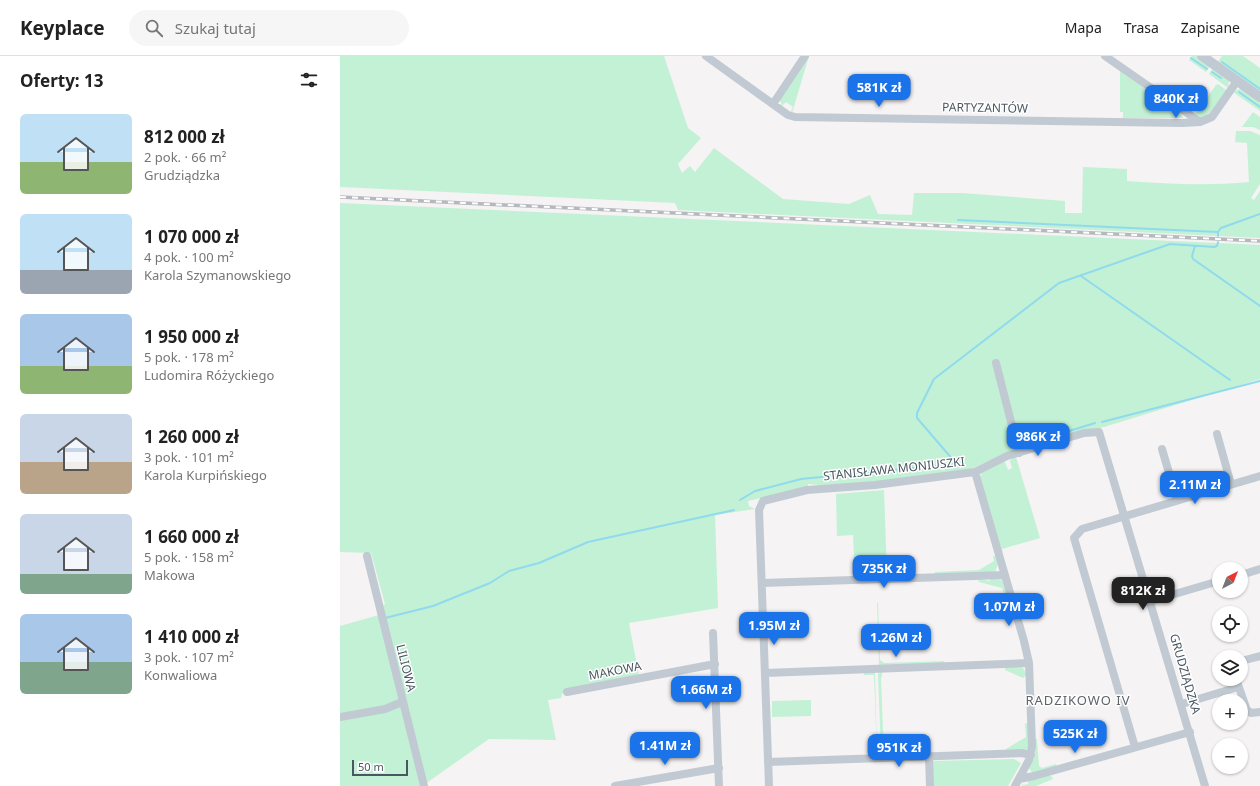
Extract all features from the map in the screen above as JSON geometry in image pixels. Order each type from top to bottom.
[{"type":"street","name":"PARTYZANTÓW","points":[[706,56],[788,115],[795,117],[1182,123],[1200,122]]},
{"type":"street","points":[[773,104],[805,56]]},
{"type":"street","points":[[1105,56],[1200,122],[1212,117],[1237,81]]},
{"type":"street","points":[[1202,56],[1260,97]]},
{"type":"street","points":[[996,363],[1019,452]]},
{"type":"street","name":"STANISŁAWA MONIUSZKI","points":[[762,583],[760,504],[764,500],[807,490],[874,485],[975,472],[996,460],[1019,452],[1084,433],[1099,432]]},
{"type":"street","name":"GRUDZIĄDZKA","points":[[1099,432],[1182,704],[1205,786]]},
{"type":"street","points":[[1217,434],[1231,484]]},
{"type":"street","points":[[1162,449],[1177,500]]},
{"type":"street","points":[[975,472],[1028,663],[1031,755],[1017,782]]},
{"type":"street","points":[[1135,747],[1074,538],[1082,529],[1260,476]]},
{"type":"street","name":"LILIOWA","points":[[367,556],[424,786]]},
{"type":"street","points":[[1248,573],[1260,569]]},
{"type":"street","points":[[769,786],[762,583],[1004,575]]},
{"type":"street","points":[[1151,601],[1212,583]]},
{"type":"street","points":[[714,633],[719,786]]},
{"type":"street","points":[[1248,659],[1260,656]]},
{"type":"street","points":[[765,672],[1028,663]]},
{"type":"street","name":"MAKOWA","points":[[567,692],[715,664]]},
{"type":"street","points":[[1182,704],[1229,686]]},
{"type":"street","points":[[1238,686],[1247,710],[1251,713],[1260,712]]},
{"type":"street","points":[[340,717],[385,709],[402,702]]},
{"type":"street","points":[[1017,782],[1190,732]]},
{"type":"street","points":[[768,762],[1022,753],[1031,755]]},
{"type":"street","points":[[929,757],[930,786]]},
{"type":"street","points":[[615,786],[719,768]]},
{"type":"green space","points":[[340,56],[664,56],[688,128],[701,138],[678,164],[682,173],[690,166],[695,172],[714,148],[783,199],[849,204],[870,195],[878,214],[912,215],[914,193],[962,193],[1065,201],[1065,213],[1082,213],[1083,167],[1127,169],[1127,181],[1188,184],[1249,182],[1247,143],[1235,142],[1236,131],[1250,131],[1260,135],[1260,184],[1251,198],[1254,200],[1260,191],[1260,238],[678,210],[675,203],[340,187]]},
{"type":"green space","points":[[809,56],[792,113],[791,111],[793,107],[786,102],[782,106],[780,100]]},
{"type":"green space","points":[[1192,56],[1196,56],[1210,66],[1206,72],[1189,60]]},
{"type":"green space","points":[[1222,56],[1243,56],[1260,68],[1260,93],[1217,63]]},
{"type":"green space","points":[[1213,68],[1229,80],[1228,88],[1209,74]]},
{"type":"green space","points":[[1120,71],[1182,115],[1183,118],[1123,118],[1123,112],[1120,112]]},
{"type":"green space","points":[[1218,84],[1226,90],[1211,113],[1201,118],[1194,116],[1216,85]]},
{"type":"green space","points":[[1242,89],[1260,101],[1260,111],[1233,92]]},
{"type":"green space","points":[[1253,112],[1260,117],[1260,130],[1253,127],[1242,127]]},
{"type":"green space","points":[[340,203],[1260,245],[1260,379],[1104,427],[1063,436],[988,461],[972,469],[879,482],[819,485],[808,484],[808,487],[748,501],[749,506],[755,509],[715,515],[718,608],[629,623],[639,676],[565,689],[561,698],[548,700],[556,740],[489,739],[425,784],[381,608],[385,604],[371,553],[340,552]]},
{"type":"green space","points":[[1016,457],[1040,538],[1002,549],[1003,554],[979,479],[983,470],[1002,460],[1005,462],[1008,470],[1012,468],[1010,461],[1012,458]]},
{"type":"green space","points":[[884,490],[887,573],[892,573],[892,576],[855,577],[853,535],[837,536],[836,494]]},
{"type":"green space","points":[[993,556],[996,556],[998,564],[995,572],[935,575],[935,572],[979,570],[994,561]]},
{"type":"green space","points":[[990,578],[1002,580],[1009,603],[1007,604],[1002,588],[979,582],[978,579],[990,581]]},
{"type":"green space","points":[[877,603],[880,660],[884,663],[944,661],[945,664],[879,665]]},
{"type":"green space","points":[[379,615],[420,786],[340,786],[340,626]]},
{"type":"green space","points":[[1005,667],[1021,667],[1024,669],[1026,675],[1023,678],[1005,670]]},
{"type":"green space","points":[[882,671],[884,756],[881,753],[878,674]]},
{"type":"green space","points":[[864,672],[874,672],[875,674],[877,755],[874,675],[864,675]]},
{"type":"green space","points":[[811,700],[811,716],[772,717],[772,701]]},
{"type":"green space","points":[[1025,723],[1028,724],[1028,748],[1025,750],[1006,751],[1006,749],[1026,737]]},
{"type":"green space","points":[[1035,739],[1037,739],[1039,766],[1042,768],[1056,764],[1057,767],[1033,774],[1029,768],[1035,756]]},
{"type":"green space","points":[[1014,759],[1021,763],[1008,786],[932,786],[933,761]]},
{"type":"green space","points":[[1051,776],[1053,779],[1036,786],[1022,785],[1022,783],[1023,785],[1028,784],[1028,781]]},
{"type":"waterway","points":[[1191,58],[1207,69]]},
{"type":"waterway","points":[[1222,62],[1260,89]]},
{"type":"waterway","points":[[1212,72],[1221,78]]},
{"type":"waterway","points":[[1239,92],[1260,107]]},
{"type":"waterway","points":[[1218,236],[1218,232],[1221,228],[1260,214]]},
{"type":"waterway","points":[[958,220],[1218,232]]},
{"type":"waterway","points":[[740,500],[755,491],[801,479],[955,463],[917,418],[917,413],[934,379],[1059,283],[1170,244],[1214,247],[1217,246],[1218,242]]},
{"type":"waterway","points":[[1195,246],[1192,256],[1193,259],[1260,306]]},
{"type":"waterway","points":[[1081,276],[1230,380]]},
{"type":"waterway","points":[[1102,422],[1260,381]]},
{"type":"waterway","points":[[1066,432],[1095,423]]},
{"type":"waterway","points":[[1020,444],[1058,434]]},
{"type":"waterway","points":[[385,618],[433,606],[490,583],[509,571],[539,563],[588,542],[734,510]]},
{"type":"railway","points":[[340,197],[1260,241]]},
{"type":"district","name":"RADZIKOWO IV","points":[[1078,700]]}]
